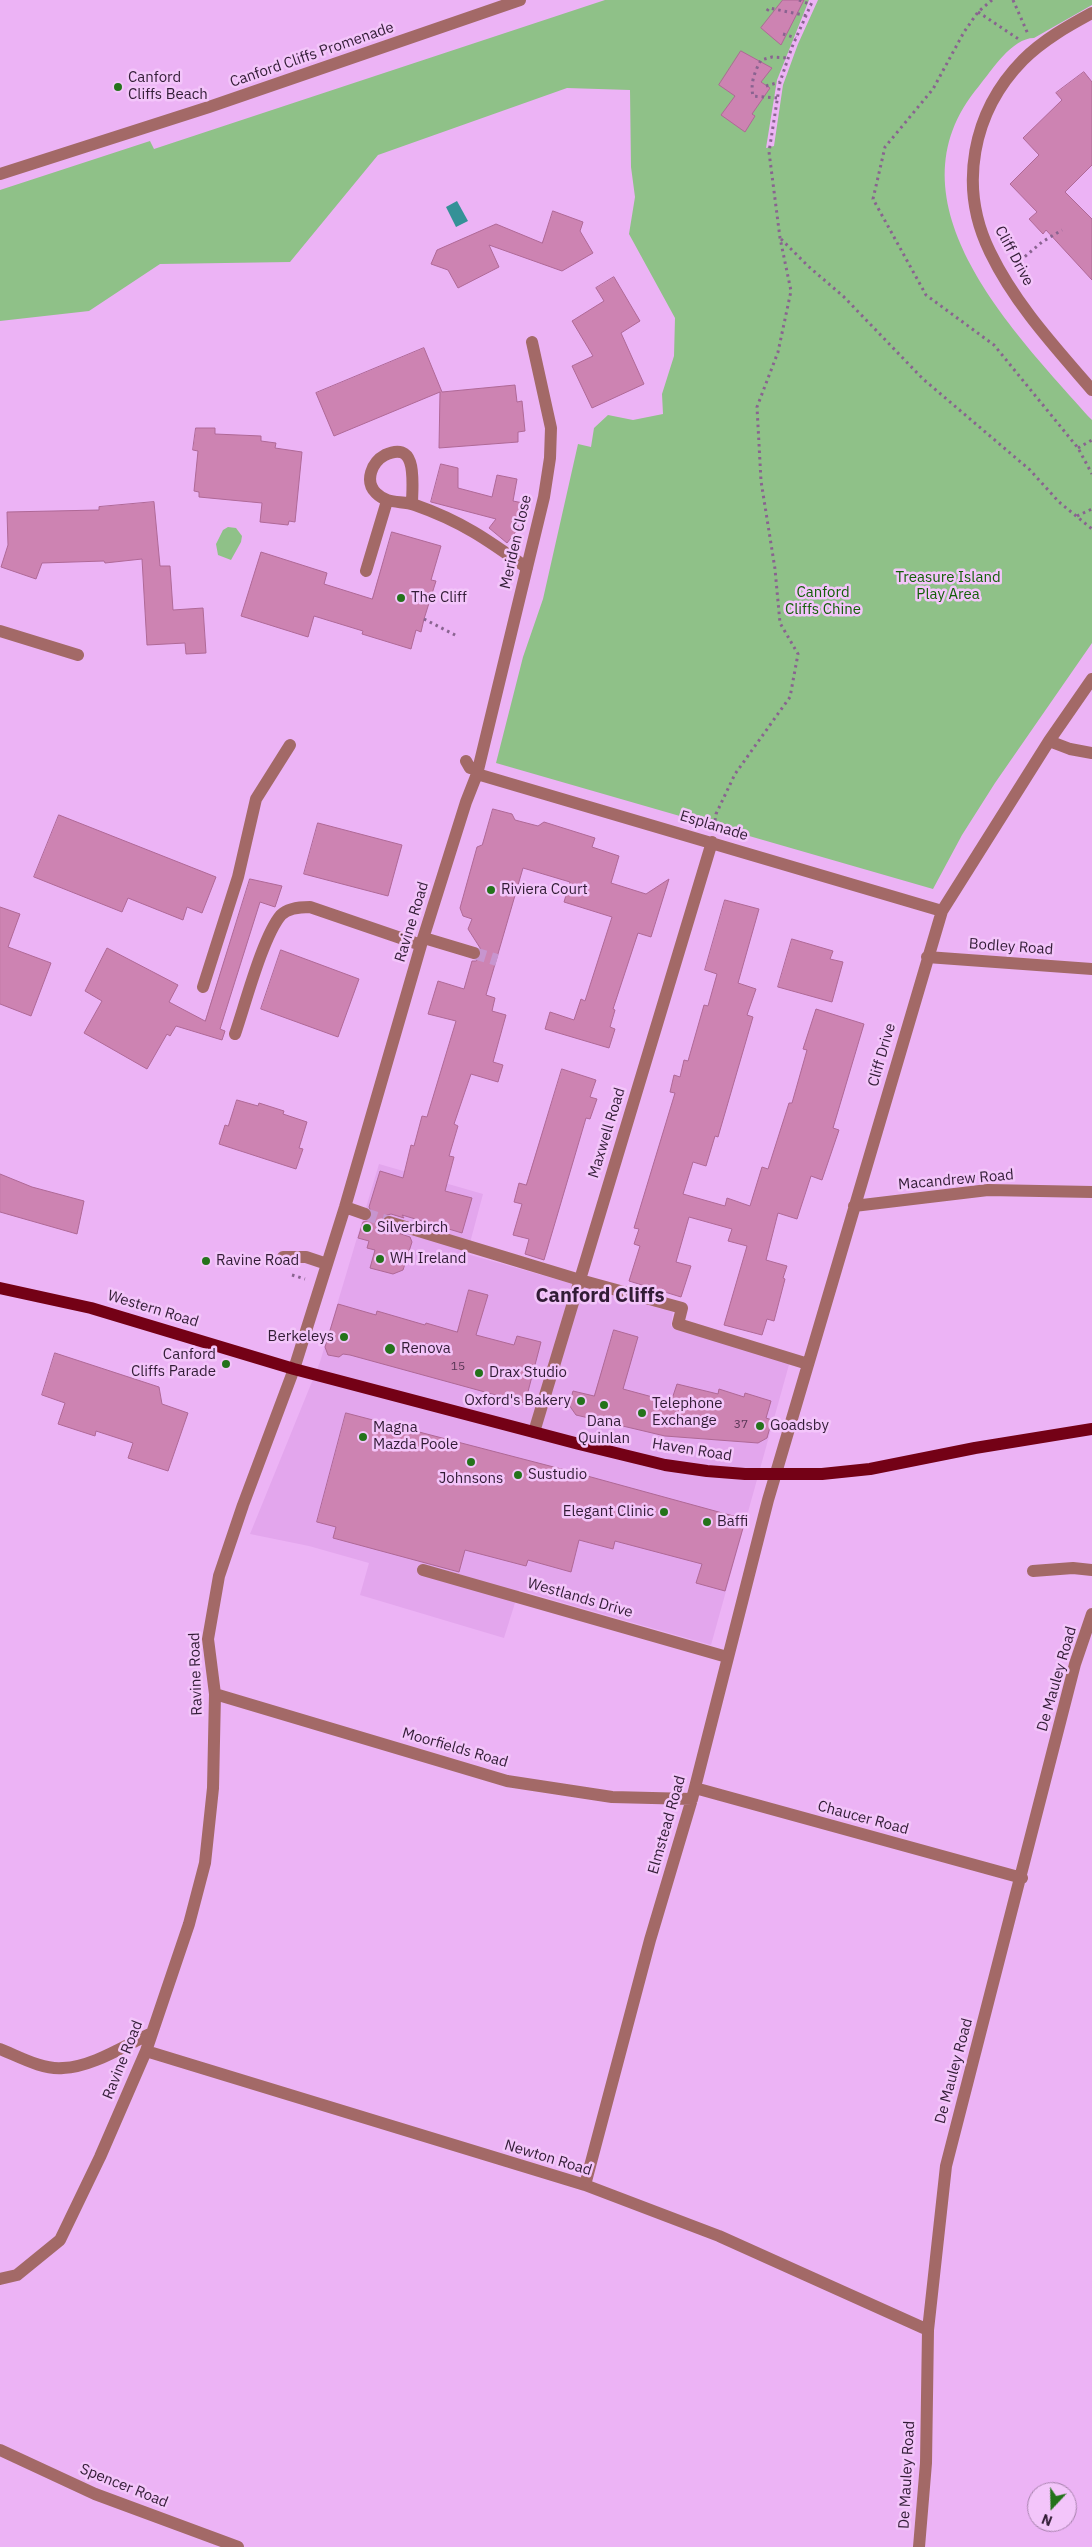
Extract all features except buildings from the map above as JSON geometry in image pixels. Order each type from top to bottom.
[{"type":"main road","name":"Western Road","points":[[0,1288],[91,1308],[294,1368]]},
{"type":"main road","name":"Haven Road","points":[[294,1368],[665,1465],[745,1474],[822,1474],[870,1469],[975,1448],[1092,1429]]},
{"type":"street","name":"Canford Cliffs Promenade","points":[[0,174],[209,107],[520,0]]},
{"type":"street","name":"Cliff Drive","points":[[1092,13],[1056,33],[1035,50],[1024,60],[994,99],[982,121],[976,142],[972,183],[974,203],[984,238],[1002,273],[1045,335],[1092,390]]},
{"type":"street","name":"Meriden Close","points":[[484,747],[544,498],[550,458],[551,428],[532,342]]},
{"type":"street","points":[[412,504],[413,467],[409,458],[400,452],[392,452],[382,457],[372,466],[370,479],[374,492],[387,502],[412,504],[457,521],[528,568]]},
{"type":"street","points":[[366,571],[387,502]]},
{"type":"street","points":[[0,631],[78,655]]},
{"type":"street","name":"Cliff Drive","points":[[776,1473],[942,911],[1049,741],[1092,680]]},
{"type":"street","points":[[1049,741],[1070,749],[1092,752]]},
{"type":"street","points":[[203,987],[238,877],[256,799],[290,745]]},
{"type":"street","name":"Ravine Road","points":[[0,2279],[17,2275],[60,2240],[100,2157],[146,2051],[190,1924],[205,1863],[213,1788],[215,1694],[208,1639],[219,1576],[243,1505],[294,1368],[345,1207],[422,941],[484,747]]},
{"type":"street","name":"Esplanade","points":[[466,761],[478,769],[942,911]]},
{"type":"street","name":"Maxwell Road","points":[[534,1432],[712,842]]},
{"type":"street","points":[[235,1034],[270,932],[282,914],[288,911],[310,907],[422,941],[474,953]]},
{"type":"street","name":"Bodley Road","points":[[927,957],[1092,969]]},
{"type":"street","name":"Macandrew Road","points":[[854,1206],[988,1190],[1092,1192]]},
{"type":"street","points":[[345,1207],[365,1214]]},
{"type":"street","points":[[389,1222],[580,1280],[682,1308],[678,1324],[808,1364]]},
{"type":"street","points":[[283,1257],[306,1258],[327,1264]]},
{"type":"street","name":"Elmstead Road","points":[[585,2185],[650,1940],[694,1794],[727,1657],[776,1473]]},
{"type":"street","points":[[1033,1571],[1074,1568],[1092,1570]]},
{"type":"street","name":"Westlands Drive","points":[[423,1570],[727,1657]]},
{"type":"street","name":"De Mauley Road","points":[[919,2547],[926,2463],[928,2330],[946,2166],[1022,1878],[1075,1664],[1092,1614]]},
{"type":"street","name":"Moorfields Road","points":[[215,1694],[507,1781],[612,1797],[694,1794]]},
{"type":"street","name":"Chaucer Road","points":[[694,1794],[1022,1878]]},
{"type":"street","points":[[0,2048],[37,2063],[62,2069],[87,2063],[152,2033]]},
{"type":"street","name":"Newton Road","points":[[146,2051],[585,2185],[719,2236],[928,2330]]},
{"type":"street","name":"Spencer Road","points":[[0,2450],[95,2494],[238,2547]]},
{"type":"path","points":[[799,0],[812,5]]},
{"type":"path","points":[[712,842],[716,814],[735,774],[790,697],[798,654],[780,623],[775,569],[761,481],[757,407],[778,352],[791,291],[780,238],[769,152],[780,82],[796,38],[808,16],[813,0]]},
{"type":"path","points":[[992,0],[978,12],[964,32],[933,89],[885,147],[873,199],[926,294],[994,345],[1078,448],[1092,474]]},
{"type":"path","points":[[1014,0],[1035,50]]},
{"type":"path","points":[[767,12],[769,8],[808,16]]},
{"type":"path","points":[[790,18],[793,12]]},
{"type":"path","points":[[978,12],[1035,50]]},
{"type":"path","points":[[784,34],[796,38]]},
{"type":"path","points":[[777,98],[753,96],[755,71],[761,60],[772,56],[788,58]]},
{"type":"path","points":[[766,86],[780,82]]},
{"type":"path","points":[[1002,273],[1023,259],[1042,242],[1062,230]]},
{"type":"path","points":[[780,238],[808,266],[844,296],[923,379],[1030,470],[1059,502],[1092,529]]},
{"type":"path","points":[[1078,448],[1092,440]]},
{"type":"path","points":[[1077,516],[1092,509]]},
{"type":"path","points":[[424,619],[456,636]]},
{"type":"shaded area","points":[[457,201],[468,221],[456,227],[446,207]]},
{"type":"shaded area","points":[[379,1164],[483,1194],[467,1254],[673,1312],[671,1326],[790,1361],[711,1645],[519,1590],[504,1638],[360,1595],[369,1563],[309,1546],[250,1534],[320,1362]]},
{"type":"green space","name":"Canford Cliffs Chine","points":[[605,0],[809,0],[777,80],[766,148],[774,146],[783,85],[798,44],[818,0],[1092,0],[1092,5],[1034,38],[1026,39],[1010,49],[979,86],[953,130],[945,175],[952,220],[971,265],[997,308],[1092,420],[1092,643],[995,783],[962,835],[933,889],[496,763],[523,657],[543,599],[578,444],[591,447],[594,428],[608,415],[633,420],[663,414],[662,394],[674,356],[675,318],[629,234],[635,197],[631,167],[630,90],[567,88],[378,155],[290,262],[160,264],[89,311],[0,321],[0,190],[150,141],[154,149]]},
{"type":"green space","points":[[228,527],[236,528],[242,536],[241,542],[231,560],[218,555],[216,544],[223,530]]},
{"type":"tunnel","points":[[474,953],[497,960]]},
{"type":"tunnel","points":[[365,1214],[389,1222]]},
{"type":"place","name":"Canford Cliffs Beach","points":[[118,87]]},
{"type":"place","name":"The Cliff","points":[[401,598]]},
{"type":"place","name":"Riviera Court","points":[[491,890]]},
{"type":"place","name":"Silverbirch","points":[[367,1228]]},
{"type":"place","name":"WH Ireland","points":[[380,1259]]},
{"type":"place","name":"Ravine Road","points":[[206,1261]]},
{"type":"place","name":"Berkeleys","points":[[344,1337]]},
{"type":"place","name":"Renova","points":[[390,1349]]},
{"type":"place","name":"Canford Cliffs Parade","points":[[226,1364]]},
{"type":"place","name":"Drax Studio","points":[[479,1373]]},
{"type":"place","name":"Oxford's Bakery","points":[[581,1401]]},
{"type":"place","name":"Dana Quinlan","points":[[604,1405]]},
{"type":"place","name":"Telephone Exchange","points":[[642,1413]]},
{"type":"place","name":"Goadsby","points":[[760,1426]]},
{"type":"place","name":"Magna Mazda Poole","points":[[363,1437]]},
{"type":"place","name":"Johnsons","points":[[471,1462]]},
{"type":"place","name":"Sustudio","points":[[518,1475]]},
{"type":"place","name":"Elegant Clinic","points":[[664,1512]]},
{"type":"place","name":"Baffi","points":[[707,1522]]},
{"type":"district","name":"Canford Cliffs","points":[[600,1296]]},
{"type":"park label","name":"Treasure Island Play Area","points":[[948,586]]}]
